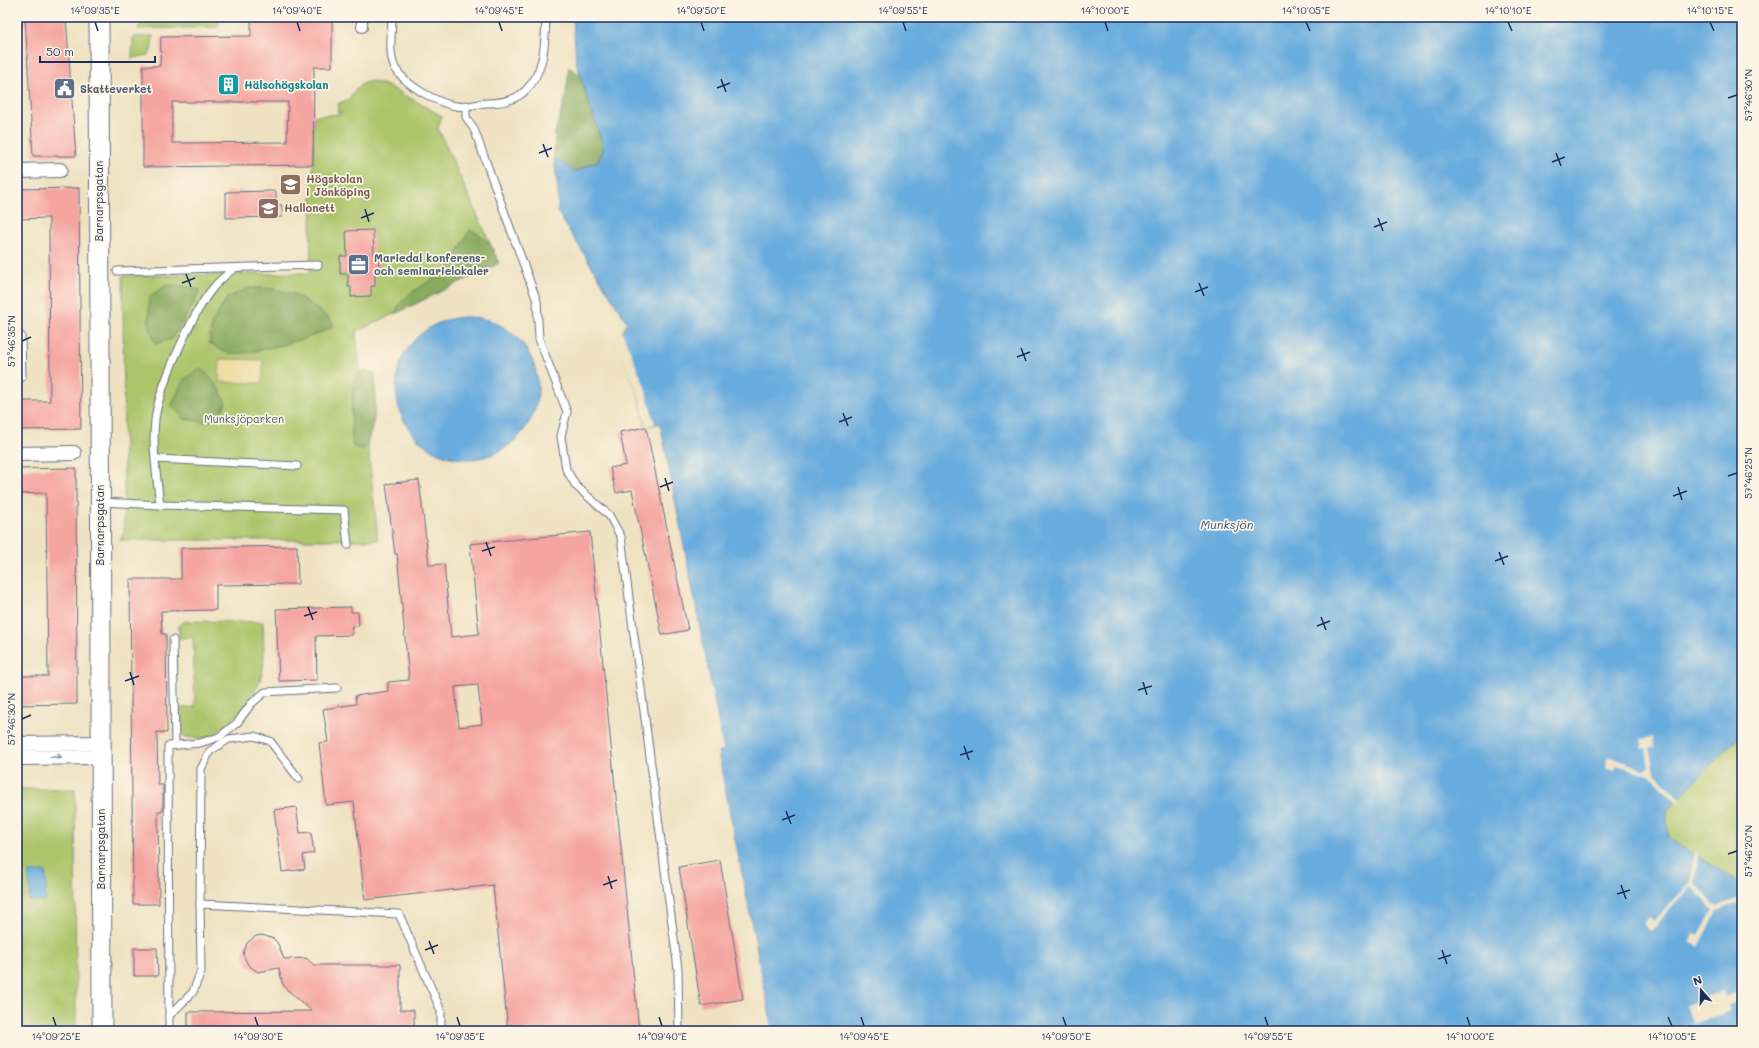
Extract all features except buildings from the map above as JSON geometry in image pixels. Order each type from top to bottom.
[{"type":"main road","name":"Barnarpsgatan","points":[[100,17],[99,502],[102,1031]]},
{"type":"street","points":[[17,171],[60,170]]},
{"type":"street","points":[[17,454],[74,454]]},
{"type":"street","points":[[17,744],[100,750]]},
{"type":"street","points":[[17,758],[100,750]]},
{"type":"lane","points":[[392,17],[392,56],[395,68],[408,83],[437,101],[457,106],[502,103],[525,92],[538,73],[545,47],[546,17]]},
{"type":"lane","points":[[466,105],[466,117],[474,129],[538,301],[539,339],[567,412],[561,436],[566,469],[576,486],[610,514],[621,538],[678,969],[679,1031]]},
{"type":"lane","points":[[117,271],[318,265]]},
{"type":"lane","points":[[160,505],[156,459],[155,420],[162,393],[193,320],[212,288],[235,268]]},
{"type":"lane","points":[[17,381],[22,377],[22,336]]},
{"type":"lane","points":[[156,459],[297,466]]},
{"type":"lane","points":[[99,502],[344,510],[348,545]]},
{"type":"lane","points":[[173,640],[175,745]]},
{"type":"lane","points":[[169,1031],[168,746],[200,743],[219,737],[237,723],[251,704],[265,692],[337,688]]},
{"type":"lane","points":[[169,1016],[193,992],[201,971],[201,768],[210,751],[229,739],[254,736],[270,741],[299,779]]},
{"type":"lane","points":[[200,904],[399,914],[441,1011],[442,1031]]},
{"type":"green space","points":[[148,17],[213,17],[219,22],[219,27],[138,29],[141,23]]},
{"type":"green space","points":[[153,36],[151,51],[148,55],[132,58],[133,37]]},
{"type":"green space","points":[[569,67],[580,75],[604,149],[598,161],[574,172],[554,157],[555,133],[566,95]]},
{"type":"green space","name":"Munksjöparken","points":[[373,81],[390,87],[442,116],[438,128],[499,263],[356,332],[378,540],[120,540],[124,532],[123,276],[310,273],[314,116],[341,114],[341,112],[337,112],[339,103],[350,99],[353,92],[359,86]]},
{"type":"green space","points":[[470,230],[481,236],[489,243],[499,263],[395,314],[404,299],[449,267]]},
{"type":"green space","points":[[178,285],[200,290],[189,312],[172,339],[155,344],[149,323],[149,297],[165,286]]},
{"type":"green space","points":[[249,288],[278,290],[293,294],[309,303],[325,315],[334,325],[316,335],[284,345],[250,352],[228,353],[223,351],[209,343],[212,323],[227,298]]},
{"type":"green space","points":[[200,368],[215,384],[226,403],[218,417],[205,422],[184,419],[172,405],[183,380]]},
{"type":"green space","points":[[365,370],[375,373],[375,413],[371,431],[363,450],[353,446],[352,409],[353,389],[357,374]]},
{"type":"green space","points":[[185,621],[263,622],[263,670],[258,685],[247,703],[231,721],[214,734],[204,738],[185,737],[182,735],[181,708],[195,707],[193,637],[179,638],[179,625]]},
{"type":"green space","points":[[1742,671],[1742,953],[1692,894],[1636,784]]},
{"type":"green space","points":[[17,789],[75,789],[76,1031],[17,1031]]},
{"type":"sand","points":[[220,359],[263,360],[262,383],[219,382]]},
{"type":"water","name":"Munksjön","points":[[573,17],[1742,17],[1742,733],[1667,810],[1668,838],[1742,884],[1742,1031],[773,1031],[718,752],[724,750],[660,423],[646,427],[639,397],[614,338],[623,331],[627,322],[558,213],[558,189],[554,157],[575,172],[598,161],[604,149],[576,62]]},
{"type":"water","points":[[460,317],[474,317],[501,325],[522,343],[533,361],[537,374],[537,402],[530,422],[512,443],[501,451],[488,456],[474,459],[460,459],[433,451],[412,433],[404,422],[399,409],[396,395],[396,381],[404,354],[422,333],[433,325],[446,320]]},
{"type":"water","points":[[29,872],[46,872],[46,901],[30,901]]},
{"type":"pier","points":[[621,329],[644,385],[655,424],[646,427],[639,397],[612,336]]},
{"type":"pier","points":[[1653,737],[1654,747],[1649,748],[1654,772],[1680,799],[1677,802],[1650,775],[1617,765],[1614,771],[1605,768],[1608,756],[1646,770],[1649,767],[1646,748],[1643,749],[1641,739]]},
{"type":"pier","points":[[1694,851],[1698,854],[1695,882],[1713,904],[1719,906],[1742,897],[1742,901],[1717,911],[1699,947],[1690,942],[1694,933],[1699,936],[1713,910],[1695,889],[1691,887],[1651,931],[1643,924],[1649,917],[1654,921],[1691,882]]},
{"type":"pier","points":[[1723,991],[1725,997],[1742,991],[1742,1000],[1728,1005],[1730,1011],[1693,1024],[1686,1005]]},
{"type":"place","name":"Hälsohögskolan","points":[[228,85]]},
{"type":"place","name":"Skatteverket","points":[[64,89]]},
{"type":"place","name":"Högskolan i Jönköping","points":[[291,185]]},
{"type":"place","name":"Hallonett","points":[[269,208]]},
{"type":"place","name":"Mariedal konferens- och seminarielokaler","points":[[359,264]]}]
